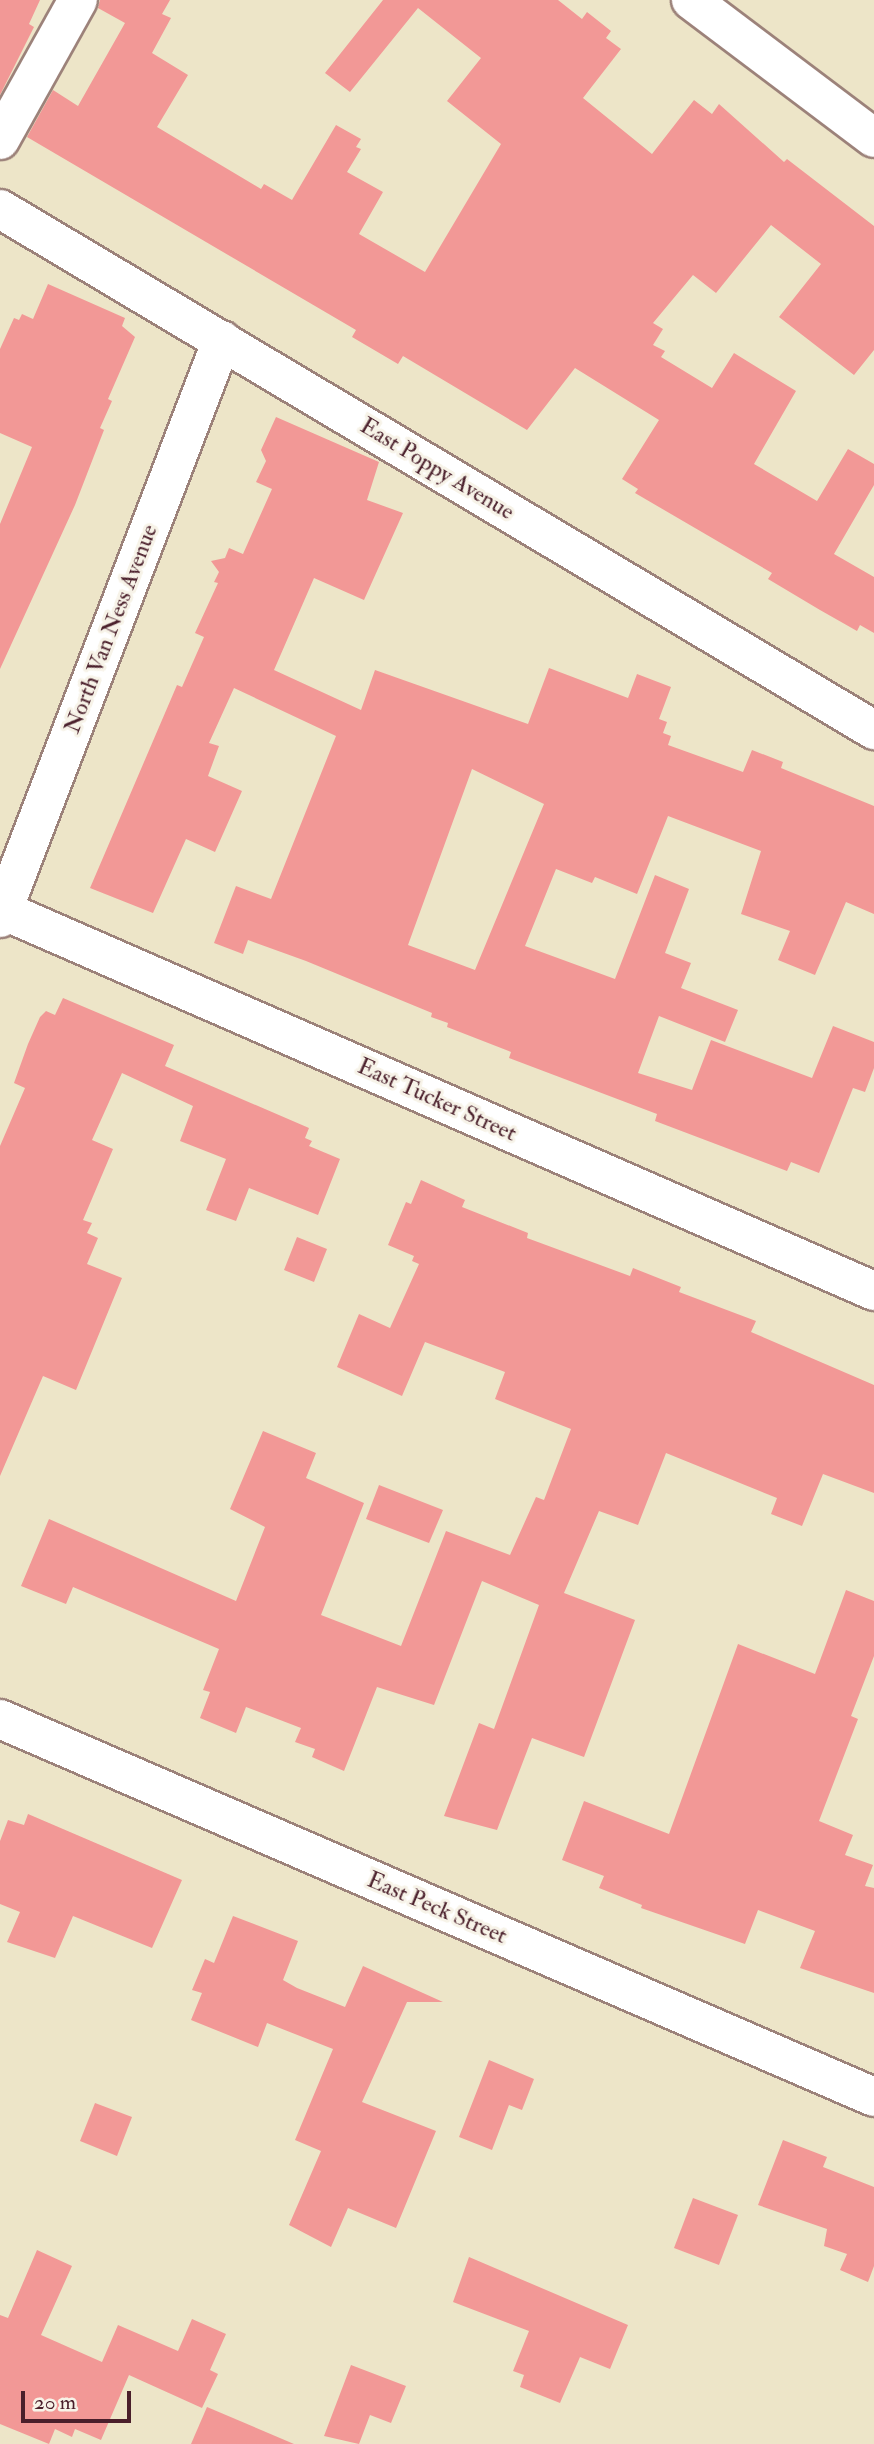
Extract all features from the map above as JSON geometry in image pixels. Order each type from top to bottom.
[{"type":"street","points":[[0,140],[78,0]]},
{"type":"street","points":[[691,0],[874,138]]},
{"type":"street","name":"East Poppy Avenue","points":[[0,209],[874,730]]},
{"type":"street","name":"North Van Ness Avenue","points":[[1,913],[222,340]]},
{"type":"street","name":"East Tucker Street","points":[[1,913],[874,1291]]},
{"type":"street","name":"East Peck Street","points":[[0,1719],[874,2096]]},
{"type":"building","points":[[0,0],[40,0],[29,24],[34,27],[0,95]]},
{"type":"building","points":[[100,0],[170,0],[162,14],[171,18],[152,53],[188,75],[157,127],[261,189],[264,184],[292,200],[336,125],[361,139],[356,147],[361,149],[347,172],[383,192],[359,234],[425,272],[501,144],[447,101],[481,58],[418,8],[350,92],[325,73],[383,0],[558,0],[582,19],[587,12],[611,31],[606,38],[621,49],[583,98],[652,154],[694,100],[712,114],[719,104],[784,162],[787,159],[874,226],[874,350],[854,375],[779,317],[821,264],[771,225],[716,293],[693,275],[653,323],[663,329],[653,345],[665,351],[661,357],[712,388],[734,353],[796,391],[754,464],[817,501],[848,449],[874,464],[874,485],[834,554],[874,577],[874,633],[860,625],[857,631],[820,610],[768,579],[772,573],[635,493],[638,489],[622,479],[659,420],[575,368],[527,430],[403,356],[398,364],[352,337],[356,330],[27,137],[53,90],[78,106],[125,23],[98,8]]},
{"type":"building","points":[[48,284],[125,318],[122,326],[135,337],[108,399],[112,401],[100,428],[104,430],[75,505],[0,669],[0,524],[32,447],[0,433],[0,349],[14,318],[19,320],[22,314],[33,319]]},
{"type":"building","points":[[276,417],[379,462],[367,500],[403,513],[364,600],[314,578],[274,670],[361,710],[375,670],[528,724],[549,668],[628,698],[637,674],[671,687],[659,719],[667,722],[663,733],[671,736],[668,745],[743,772],[752,750],[783,762],[781,768],[874,806],[874,914],[846,902],[815,975],[778,960],[790,931],[741,914],[761,851],[668,816],[637,894],[595,877],[592,883],[556,869],[525,946],[615,979],[655,875],[689,889],[665,953],[691,963],[681,988],[738,1010],[725,1042],[659,1016],[638,1073],[692,1090],[711,1040],[812,1078],[833,1026],[874,1042],[874,1068],[865,1092],[853,1088],[819,1173],[791,1162],[787,1171],[655,1121],[657,1114],[509,1058],[511,1052],[447,1027],[448,1023],[431,1017],[432,1013],[306,961],[248,940],[243,954],[214,943],[236,886],[271,899],[336,736],[234,688],[209,743],[219,746],[208,776],[242,791],[215,852],[186,839],[153,913],[90,888],[177,685],[182,687],[204,637],[195,633],[218,583],[214,582],[219,572],[211,561],[225,558],[229,548],[243,554],[272,489],[256,482],[266,461],[261,450]],"holes":[[[472,769],[544,804],[475,970],[408,945]]]},
{"type":"building","points":[[63,998],[174,1045],[165,1066],[309,1128],[305,1138],[312,1141],[309,1146],[340,1159],[318,1215],[249,1188],[236,1221],[206,1210],[226,1159],[180,1141],[193,1106],[122,1073],[92,1140],[113,1149],[83,1220],[92,1223],[87,1233],[98,1238],[87,1264],[122,1278],[76,1390],[43,1376],[0,1476],[0,1146],[25,1088],[14,1083],[28,1044],[40,1017],[46,1011],[55,1015]]},
{"type":"building","points":[[421,1180],[465,1200],[462,1207],[528,1233],[527,1238],[630,1276],[633,1268],[681,1287],[679,1292],[756,1321],[751,1332],[874,1385],[874,1493],[823,1474],[802,1526],[771,1514],[777,1498],[666,1453],[638,1525],[599,1511],[564,1593],[635,1620],[584,1757],[532,1738],[497,1830],[444,1816],[479,1723],[494,1729],[539,1605],[482,1581],[434,1705],[377,1687],[344,1771],[312,1757],[315,1749],[295,1742],[301,1728],[246,1707],[236,1733],[200,1718],[210,1692],[203,1690],[219,1649],[73,1587],[66,1604],[21,1586],[49,1519],[236,1601],[265,1527],[230,1509],[263,1431],[316,1453],[306,1478],[364,1503],[321,1615],[401,1646],[446,1531],[510,1555],[536,1497],[544,1500],[571,1429],[495,1399],[505,1372],[425,1342],[402,1396],[337,1367],[359,1314],[390,1328],[419,1264],[412,1261],[414,1256],[388,1245],[406,1202],[411,1204]]},
{"type":"building","points":[[297,1237],[327,1249],[314,1282],[284,1270]]},
{"type":"building","points":[[379,1485],[443,1510],[429,1543],[366,1519]]},
{"type":"building","points":[[846,1590],[874,1601],[874,1656],[851,1716],[858,1719],[819,1821],[853,1835],[845,1855],[873,1865],[865,1886],[874,1888],[874,1993],[800,1968],[815,1931],[758,1910],[745,1944],[641,1908],[642,1905],[599,1888],[604,1876],[562,1860],[584,1801],[669,1834],[738,1644],[815,1674]]},
{"type":"building","points":[[28,1814],[182,1880],[152,1948],[73,1916],[55,1958],[7,1942],[20,1912],[0,1904],[0,1841],[8,1820],[24,1825]]},
{"type":"building","points":[[233,1916],[298,1941],[283,1980],[297,1988],[345,2007],[363,1966],[443,2002],[407,2002],[362,2102],[436,2131],[396,2228],[348,2208],[331,2247],[289,2225],[321,2151],[295,2140],[333,2049],[267,2023],[258,2047],[191,2020],[202,1993],[192,1990],[205,1959],[214,1963]]},
{"type":"building","points":[[489,2060],[534,2079],[522,2110],[509,2105],[492,2150],[459,2137]]},
{"type":"building","points":[[95,2103],[132,2117],[117,2156],[80,2141]]},
{"type":"building","points":[[783,2140],[827,2157],[823,2167],[874,2187],[874,2266],[868,2282],[840,2270],[847,2254],[824,2246],[827,2229],[758,2205]]},
{"type":"building","points":[[693,2198],[738,2215],[719,2265],[674,2248]]},
{"type":"building","points":[[37,2250],[72,2266],[41,2335],[102,2362],[118,2325],[178,2351],[192,2319],[226,2334],[210,2370],[218,2374],[202,2408],[129,2375],[101,2440],[75,2429],[72,2437],[55,2429],[49,2444],[0,2424],[0,2315],[8,2318]]},
{"type":"building","points":[[469,2257],[628,2325],[610,2369],[580,2357],[560,2403],[520,2387],[524,2375],[513,2371],[529,2331],[453,2302]]},
{"type":"building","points":[[351,2365],[406,2386],[391,2423],[370,2415],[359,2444],[324,2436]]},
{"type":"building","points":[[207,2407],[294,2444],[191,2444]]}]
